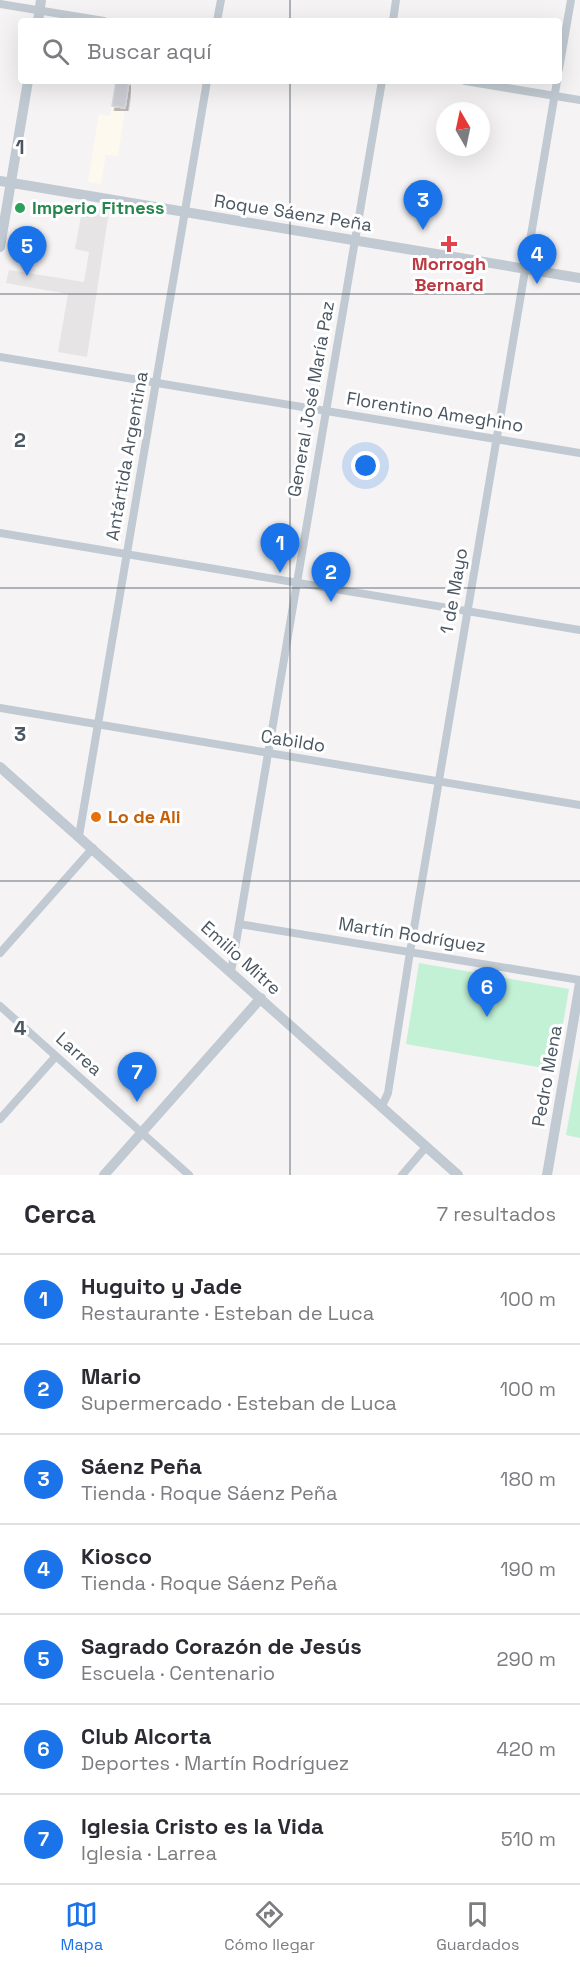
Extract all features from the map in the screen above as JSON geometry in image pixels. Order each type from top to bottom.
[{"type":"street","points":[[218,18],[221,0]]},
{"type":"street","points":[[393,18],[396,0]]},
{"type":"street","points":[[562,52],[571,0]]},
{"type":"street","points":[[0,4],[87,18]]},
{"type":"street","points":[[0,247],[5,182],[27,84]]},
{"type":"street","name":"Antártida Argentina","points":[[79,836],[206,84]]},
{"type":"street","name":"General José María Paz","points":[[231,972],[381,84]]},
{"type":"street","points":[[483,84],[580,100]]},
{"type":"street","name":"1 de Mayo","points":[[382,1106],[388,1093],[438,782],[556,84]]},
{"type":"street","name":"Roque Sáenz Peña","points":[[5,182],[580,278]]},
{"type":"street","name":"Florentino Ameghino","points":[[0,357],[580,453]]},
{"type":"street","points":[[0,533],[580,630]]},
{"type":"street","name":"Cabildo","points":[[0,708],[580,805]]},
{"type":"street","name":"Emilio Mitre","points":[[0,767],[458,1175]]},
{"type":"street","points":[[0,953],[93,848]]},
{"type":"street","name":"Martín Rodríguez","points":[[239,924],[580,981]]},
{"type":"street","name":"Pedro Mena","points":[[547,1175],[580,981]]},
{"type":"street","points":[[104,1175],[261,998]]},
{"type":"street","name":"Larrea","points":[[0,1006],[189,1175]]},
{"type":"street","points":[[0,1119],[56,1056]]},
{"type":"street","points":[[402,1175],[426,1147]]},
{"type":"shaded area","points":[[115,84],[129,84],[118,156],[106,155],[101,184],[88,182],[99,114],[110,116]]},
{"type":"shaded area","points":[[83,205],[109,211],[87,357],[58,352],[68,294],[6,283],[9,270],[84,282],[89,252],[75,249]]},
{"type":"green space","points":[[419,963],[569,989],[555,1070],[406,1044]]},
{"type":"green space","points":[[580,1057],[580,1138],[566,1135]]},
{"type":"building","points":[[116,84],[129,84],[125,108],[112,106]]},
{"type":"place","name":"Imperio Fitness","points":[[20,208]]},
{"type":"place","name":"Sáenz Peña","points":[[423,230]]},
{"type":"place","name":"Morrogh Bernard","points":[[449,244]]},
{"type":"place","name":"Sagrado Corazón de Jesús","points":[[27,276]]},
{"type":"place","name":"Kiosco","points":[[537,284]]},
{"type":"place","name":"Huguito y Jade","points":[[280,573]]},
{"type":"place","name":"Mario","points":[[331,602]]},
{"type":"place","name":"Lo de Ali","points":[[96,817]]},
{"type":"place","name":"Club Alcorta","points":[[487,1017]]},
{"type":"place","name":"Iglesia Cristo es la Vida","points":[[137,1102]]}]
